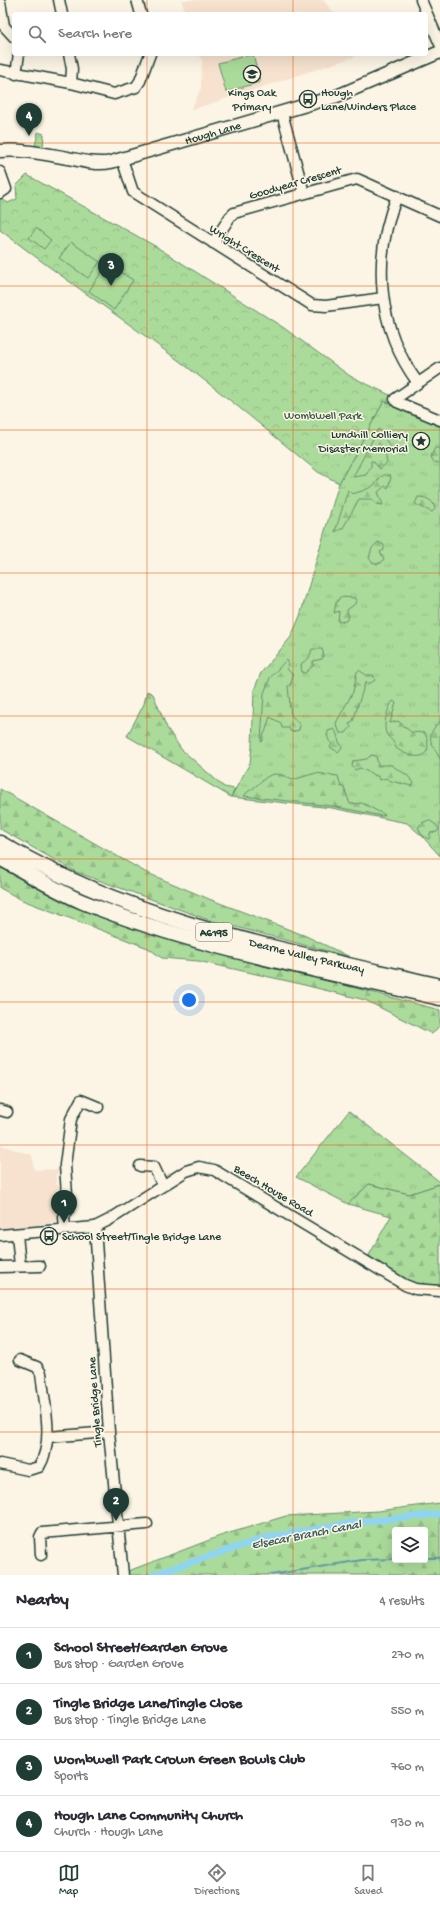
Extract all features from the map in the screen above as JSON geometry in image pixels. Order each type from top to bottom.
[{"type":"highway","name":"Dearne Valley Parkway","points":[[0,843],[83,886],[160,916],[227,936],[440,986]]},
{"type":"highway","name":"Dearne Valley Parkway","points":[[0,858],[82,901],[149,926],[212,945],[440,998]]},
{"type":"main road","name":"Hough Lane","points":[[0,151],[30,151],[104,164],[338,96],[440,52]]},
{"type":"street","points":[[59,0],[62,12]]},
{"type":"street","points":[[137,0],[140,12]]},
{"type":"street","points":[[421,0],[426,12]]},
{"type":"street","points":[[0,2],[4,26],[12,35]]},
{"type":"street","points":[[428,16],[440,44]]},
{"type":"street","points":[[16,74],[19,56]]},
{"type":"street","points":[[69,56],[72,69],[71,83]]},
{"type":"street","points":[[0,70],[71,83],[106,94],[114,94],[136,87],[140,82],[149,56]]},
{"type":"street","points":[[282,113],[304,193]]},
{"type":"street","name":"Wright Crescent","points":[[122,159],[133,192],[312,305],[326,306],[383,298]]},
{"type":"street","points":[[0,172],[6,189],[0,193]]},
{"type":"street","name":"Goodyear Crescent","points":[[212,243],[230,216],[234,214],[357,179],[440,216]]},
{"type":"street","points":[[397,196],[388,222],[382,254],[383,298],[390,328],[400,357],[418,383]]},
{"type":"street","points":[[440,368],[395,399],[396,402],[440,420]]},
{"type":"street","points":[[65,1229],[64,1217],[68,1210],[65,1165],[71,1119],[81,1100],[98,1106]]},
{"type":"street","points":[[140,1166],[154,1167],[163,1186]]},
{"type":"street","name":"Beech House Road","points":[[0,1236],[95,1226],[109,1220],[186,1171],[199,1167],[214,1170],[405,1284],[415,1289],[440,1291]]},
{"type":"street","name":"Tingle Bridge Lane","points":[[95,1226],[109,1432],[117,1527],[123,1575]]},
{"type":"street","points":[[17,1234],[20,1266]]},
{"type":"street","points":[[0,1267],[40,1266]]},
{"type":"street","points":[[0,1464],[28,1470],[39,1467],[45,1458],[48,1437],[41,1373],[37,1367],[20,1360]]},
{"type":"street","points":[[48,1437],[109,1432]]},
{"type":"street","points":[[41,1555],[40,1537],[42,1533],[147,1524]]},
{"type":"shaded area","points":[[181,0],[323,0],[333,12],[185,12]]},
{"type":"shaded area","name":"Kings Oak Primary","points":[[200,56],[357,56],[191,110],[201,88],[202,60]]},
{"type":"shaded area","points":[[0,1145],[32,1155],[34,1170],[60,1169],[56,1175],[56,1184],[61,1187],[63,1209],[59,1220],[55,1223],[0,1229]]},
{"type":"green space","points":[[245,56],[254,56],[260,82],[226,92],[218,63]]},
{"type":"green space","points":[[38,132],[44,134],[43,148],[35,146]]},
{"type":"green space","name":"Wombwell Park","points":[[27,175],[155,246],[284,328],[350,376],[394,397],[390,403],[384,401],[339,483],[318,472],[249,415],[196,374],[0,230],[0,197],[8,203],[17,199],[16,186]]},
{"type":"green space","points":[[36,228],[51,240],[44,249],[29,238]]},
{"type":"green space","points":[[71,242],[100,262],[88,278],[59,258]]},
{"type":"green space","points":[[107,264],[133,280],[114,310],[89,291]]},
{"type":"green space","points":[[384,401],[440,424],[440,856],[422,836],[407,823],[332,808],[231,797],[250,763],[254,690],[261,673],[291,637],[300,616],[339,483]]},
{"type":"green space","points":[[378,429],[381,431],[391,449],[385,452],[387,463],[380,469],[373,461],[371,461],[371,466],[366,475],[353,477]]},
{"type":"green space","points":[[435,448],[440,448],[440,463],[433,462],[431,456]]},
{"type":"green space","points":[[384,475],[390,475],[391,477],[388,488],[385,486],[378,492],[383,505],[376,504],[372,499],[359,499],[343,528],[335,532],[348,490],[352,494],[367,489],[373,486]]},
{"type":"green space","points":[[418,497],[431,501],[435,509],[432,512],[415,504]]},
{"type":"green space","points":[[378,542],[384,545],[384,550],[380,552],[384,559],[381,563],[377,564],[372,562],[369,558],[372,548]]},
{"type":"green space","points":[[340,597],[355,598],[356,601],[355,604],[347,610],[349,617],[346,621],[338,622],[339,611],[334,613],[336,603]]},
{"type":"green space","points":[[312,649],[322,649],[324,655],[322,659],[313,661],[314,665],[305,673],[302,673],[301,664],[309,658]]},
{"type":"green space","points":[[286,660],[288,661],[287,669],[293,675],[291,684],[288,686],[291,715],[300,725],[299,730],[291,732],[289,728],[282,728],[281,723],[270,717],[263,736],[263,741],[261,742],[264,693],[270,678]]},
{"type":"green space","points":[[359,670],[366,675],[373,675],[375,680],[371,683],[365,683],[353,721],[349,724],[351,727],[346,733],[340,733],[336,723],[353,692],[357,672]]},
{"type":"green space","points":[[147,691],[153,694],[167,728],[181,749],[224,787],[235,789],[231,797],[127,736],[144,704]]},
{"type":"green space","points":[[393,701],[396,703],[390,723],[398,721],[411,732],[425,733],[428,742],[428,749],[421,756],[409,755],[396,748],[387,735],[385,727],[386,718]]},
{"type":"green space","points":[[440,721],[440,759],[432,744],[431,736],[435,727]]},
{"type":"green space","points":[[334,729],[342,747],[338,752],[330,747],[332,744],[328,737],[328,731]]},
{"type":"green space","points":[[371,755],[376,756],[378,765],[391,765],[407,775],[414,783],[412,786],[391,781],[386,778],[380,780],[379,777],[360,768],[355,770],[352,766],[353,761],[367,759]]},
{"type":"green space","points":[[316,773],[338,776],[341,787],[344,787],[350,804],[362,803],[385,815],[382,816],[332,806],[244,796],[265,778],[273,774],[281,775],[292,780]]},
{"type":"green space","points":[[0,789],[145,872],[209,899],[306,936],[350,957],[206,919],[76,872],[0,829]]},
{"type":"green space","points":[[429,820],[439,829],[437,832],[430,833],[430,838],[428,839],[421,834],[418,827],[422,823]]},
{"type":"green space","points":[[0,865],[197,947],[440,1010],[440,1025],[432,1034],[365,1000],[198,961],[162,958],[148,948],[22,900],[0,888]]},
{"type":"green space","points":[[349,1111],[440,1182],[440,1184],[409,1194],[369,1184],[348,1204],[296,1177]]},
{"type":"green space","points":[[369,1184],[409,1194],[440,1184],[440,1287],[416,1285],[368,1257],[391,1216],[348,1204]]},
{"type":"green space","points":[[440,1503],[440,1575],[118,1575],[220,1536],[286,1516],[378,1511]]},
{"type":"waterway","name":"Elsecar Branch Canal","points":[[152,1575],[265,1538],[350,1523],[440,1514]]},
{"type":"waterway","points":[[428,1558],[440,1558]]},
{"type":"waterway","points":[[271,1575],[362,1560],[392,1559]]},
{"type":"place","name":"Kings Oak Primary","points":[[252,74]]},
{"type":"place","name":"Hough Lane/Winders Place","points":[[308,99]]},
{"type":"place","name":"Hough Lane Community Church","points":[[29,136]]},
{"type":"place","name":"Wombwell Park Crown Green Bowls Club","points":[[111,286]]},
{"type":"place","name":"Lundhill Colliery Disaster Memorial","points":[[421,441]]},
{"type":"place","name":"School Street/Garden Grove","points":[[64,1223]]},
{"type":"place","name":"School Street/Tingle Bridge Lane","points":[[49,1236]]},
{"type":"place","name":"Tingle Bridge Lane/Tingle Close","points":[[116,1521]]}]
